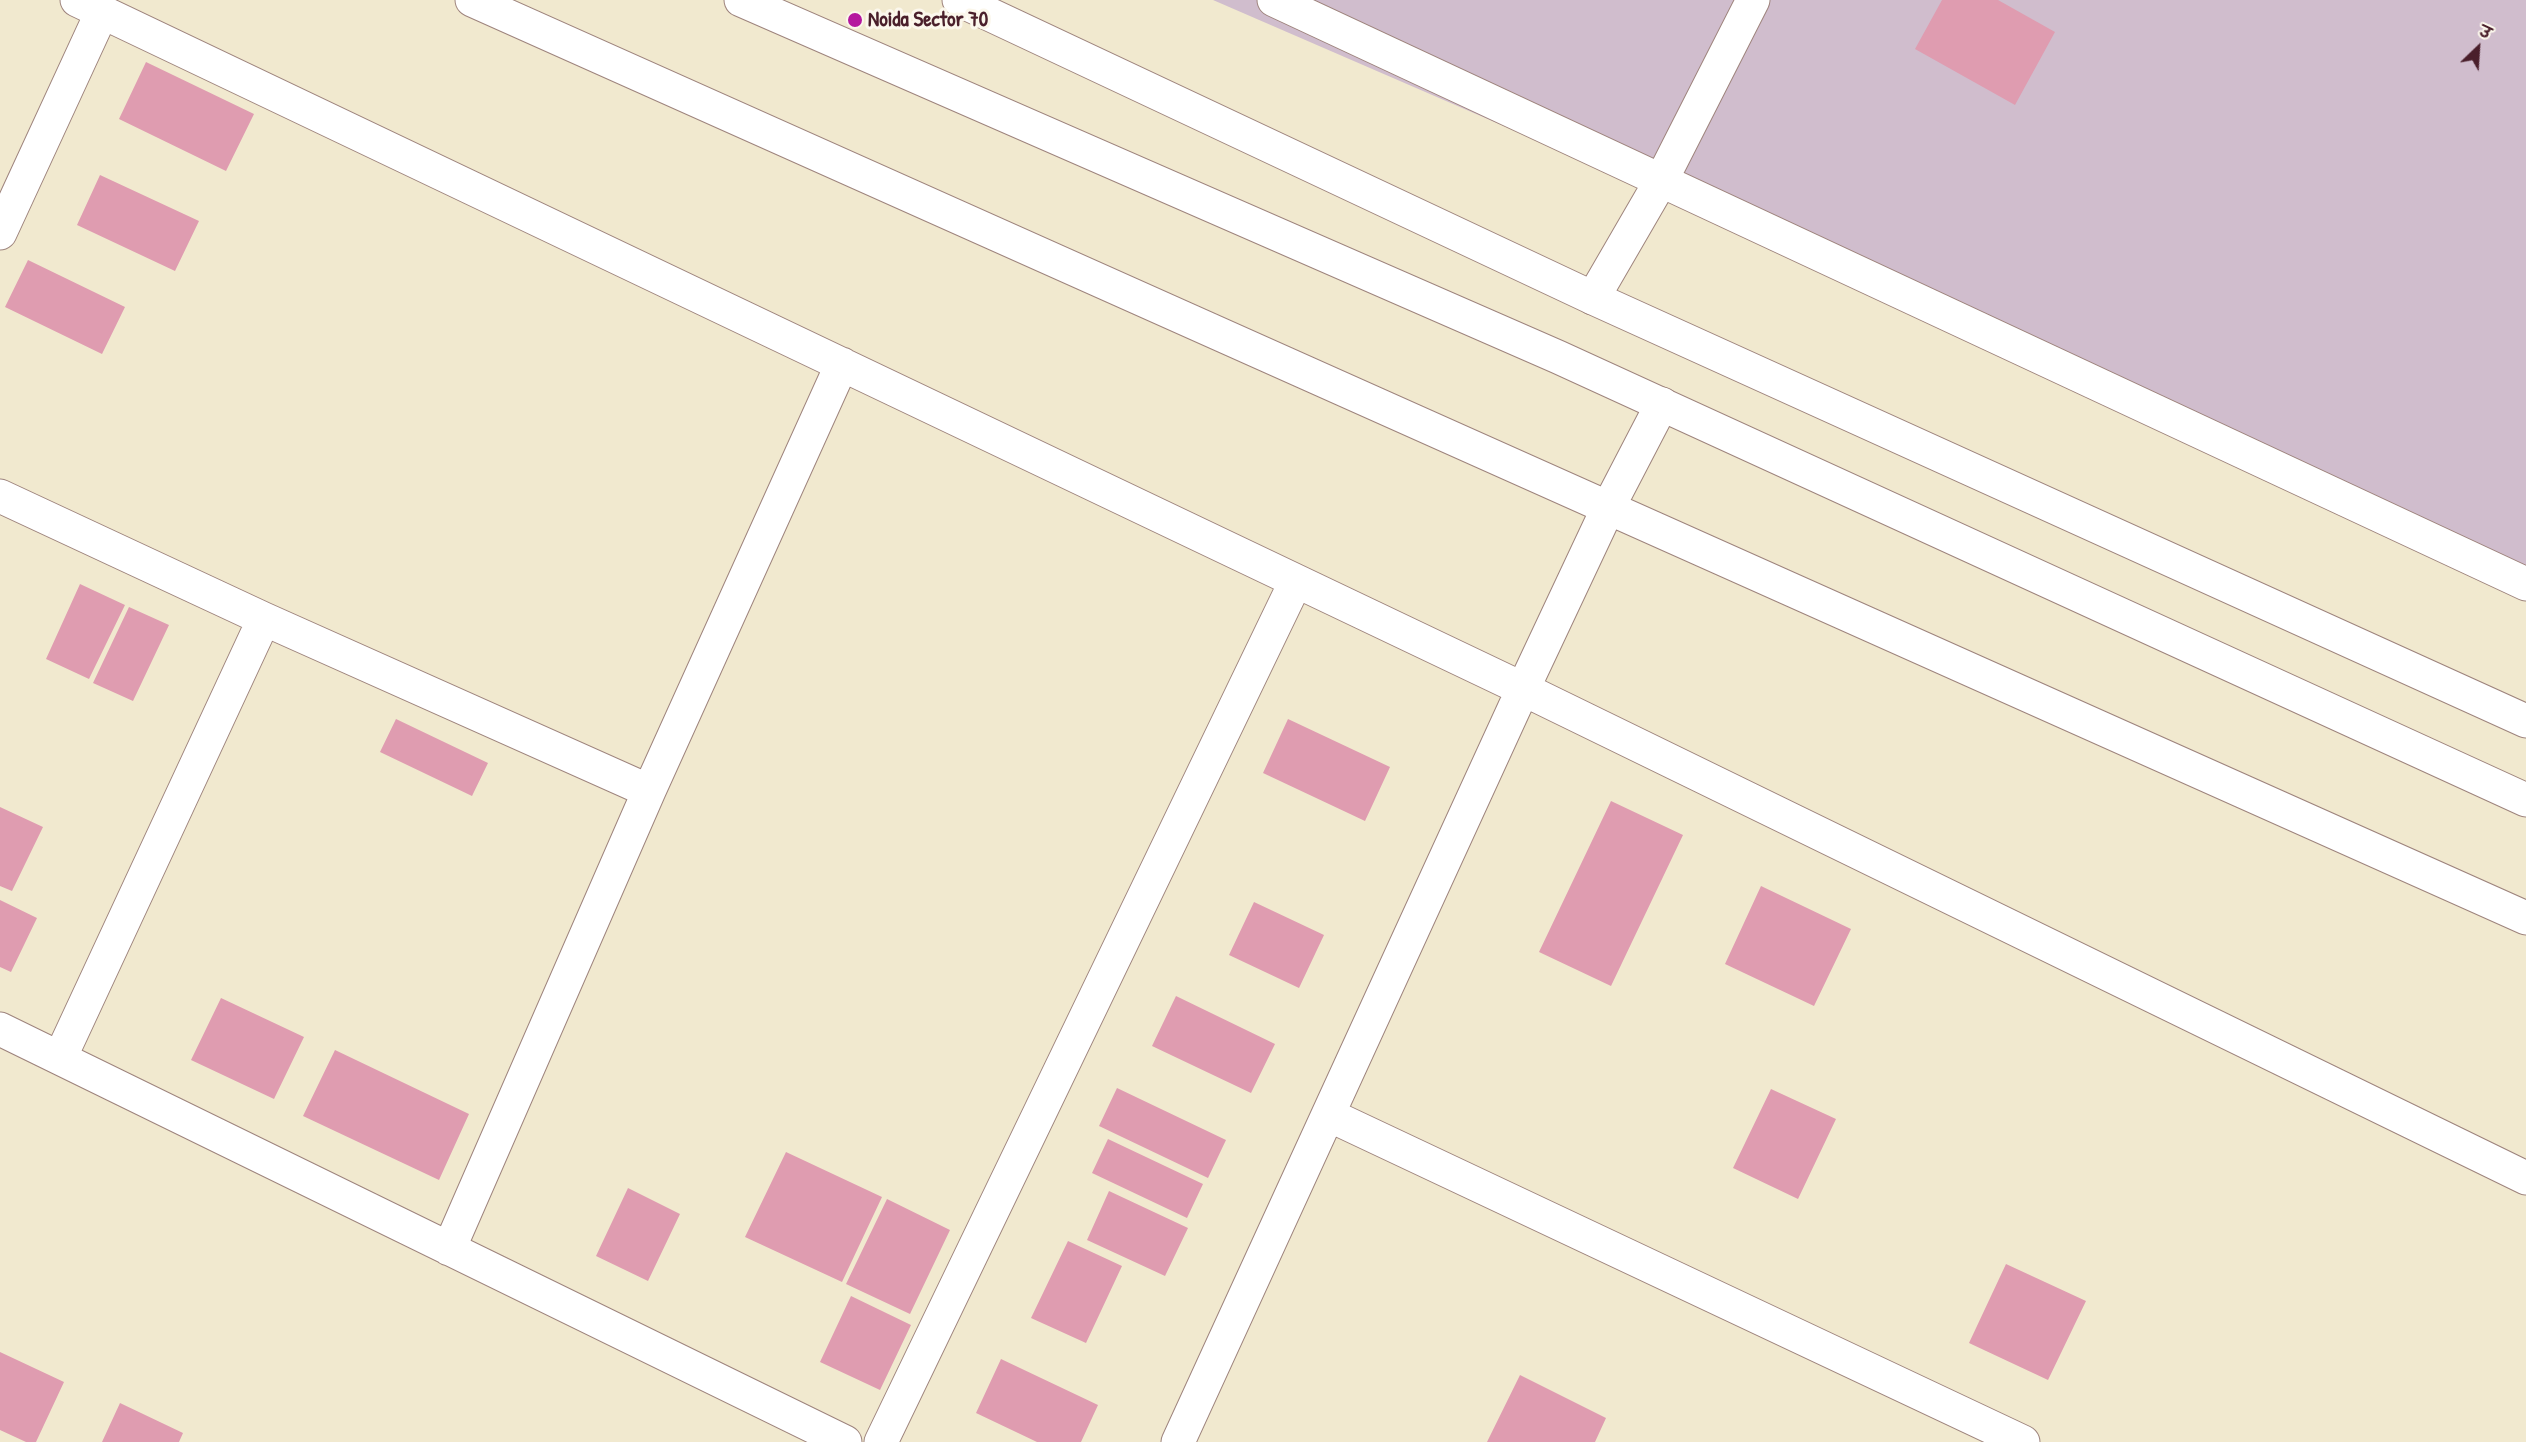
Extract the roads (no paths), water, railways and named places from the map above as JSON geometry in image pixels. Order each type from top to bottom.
[{"type":"street","points":[[472,0],[1609,506],[2526,918]]},
{"type":"street","points":[[741,0],[1662,404],[2526,800]]},
{"type":"street","points":[[959,0],[1593,298],[2526,721]]},
{"type":"street","points":[[1274,0],[2526,584]]},
{"type":"street","points":[[1593,298],[1662,179],[1753,0]]},
{"type":"street","points":[[0,233],[90,6],[1523,689],[2526,1178]]},
{"type":"street","points":[[449,1249],[649,791],[842,364]]},
{"type":"street","points":[[1178,1442],[1523,689],[1609,506],[1662,404]]},
{"type":"street","points":[[0,496],[264,619],[649,791]]},
{"type":"street","points":[[880,1442],[1296,581]]},
{"type":"street","points":[[60,1058],[264,619]]},
{"type":"street","points":[[0,1029],[845,1442]]},
{"type":"street","points":[[1329,1114],[2023,1442]]},
{"type":"place","name":"Noida Sector 70","points":[[855,20]]}]
